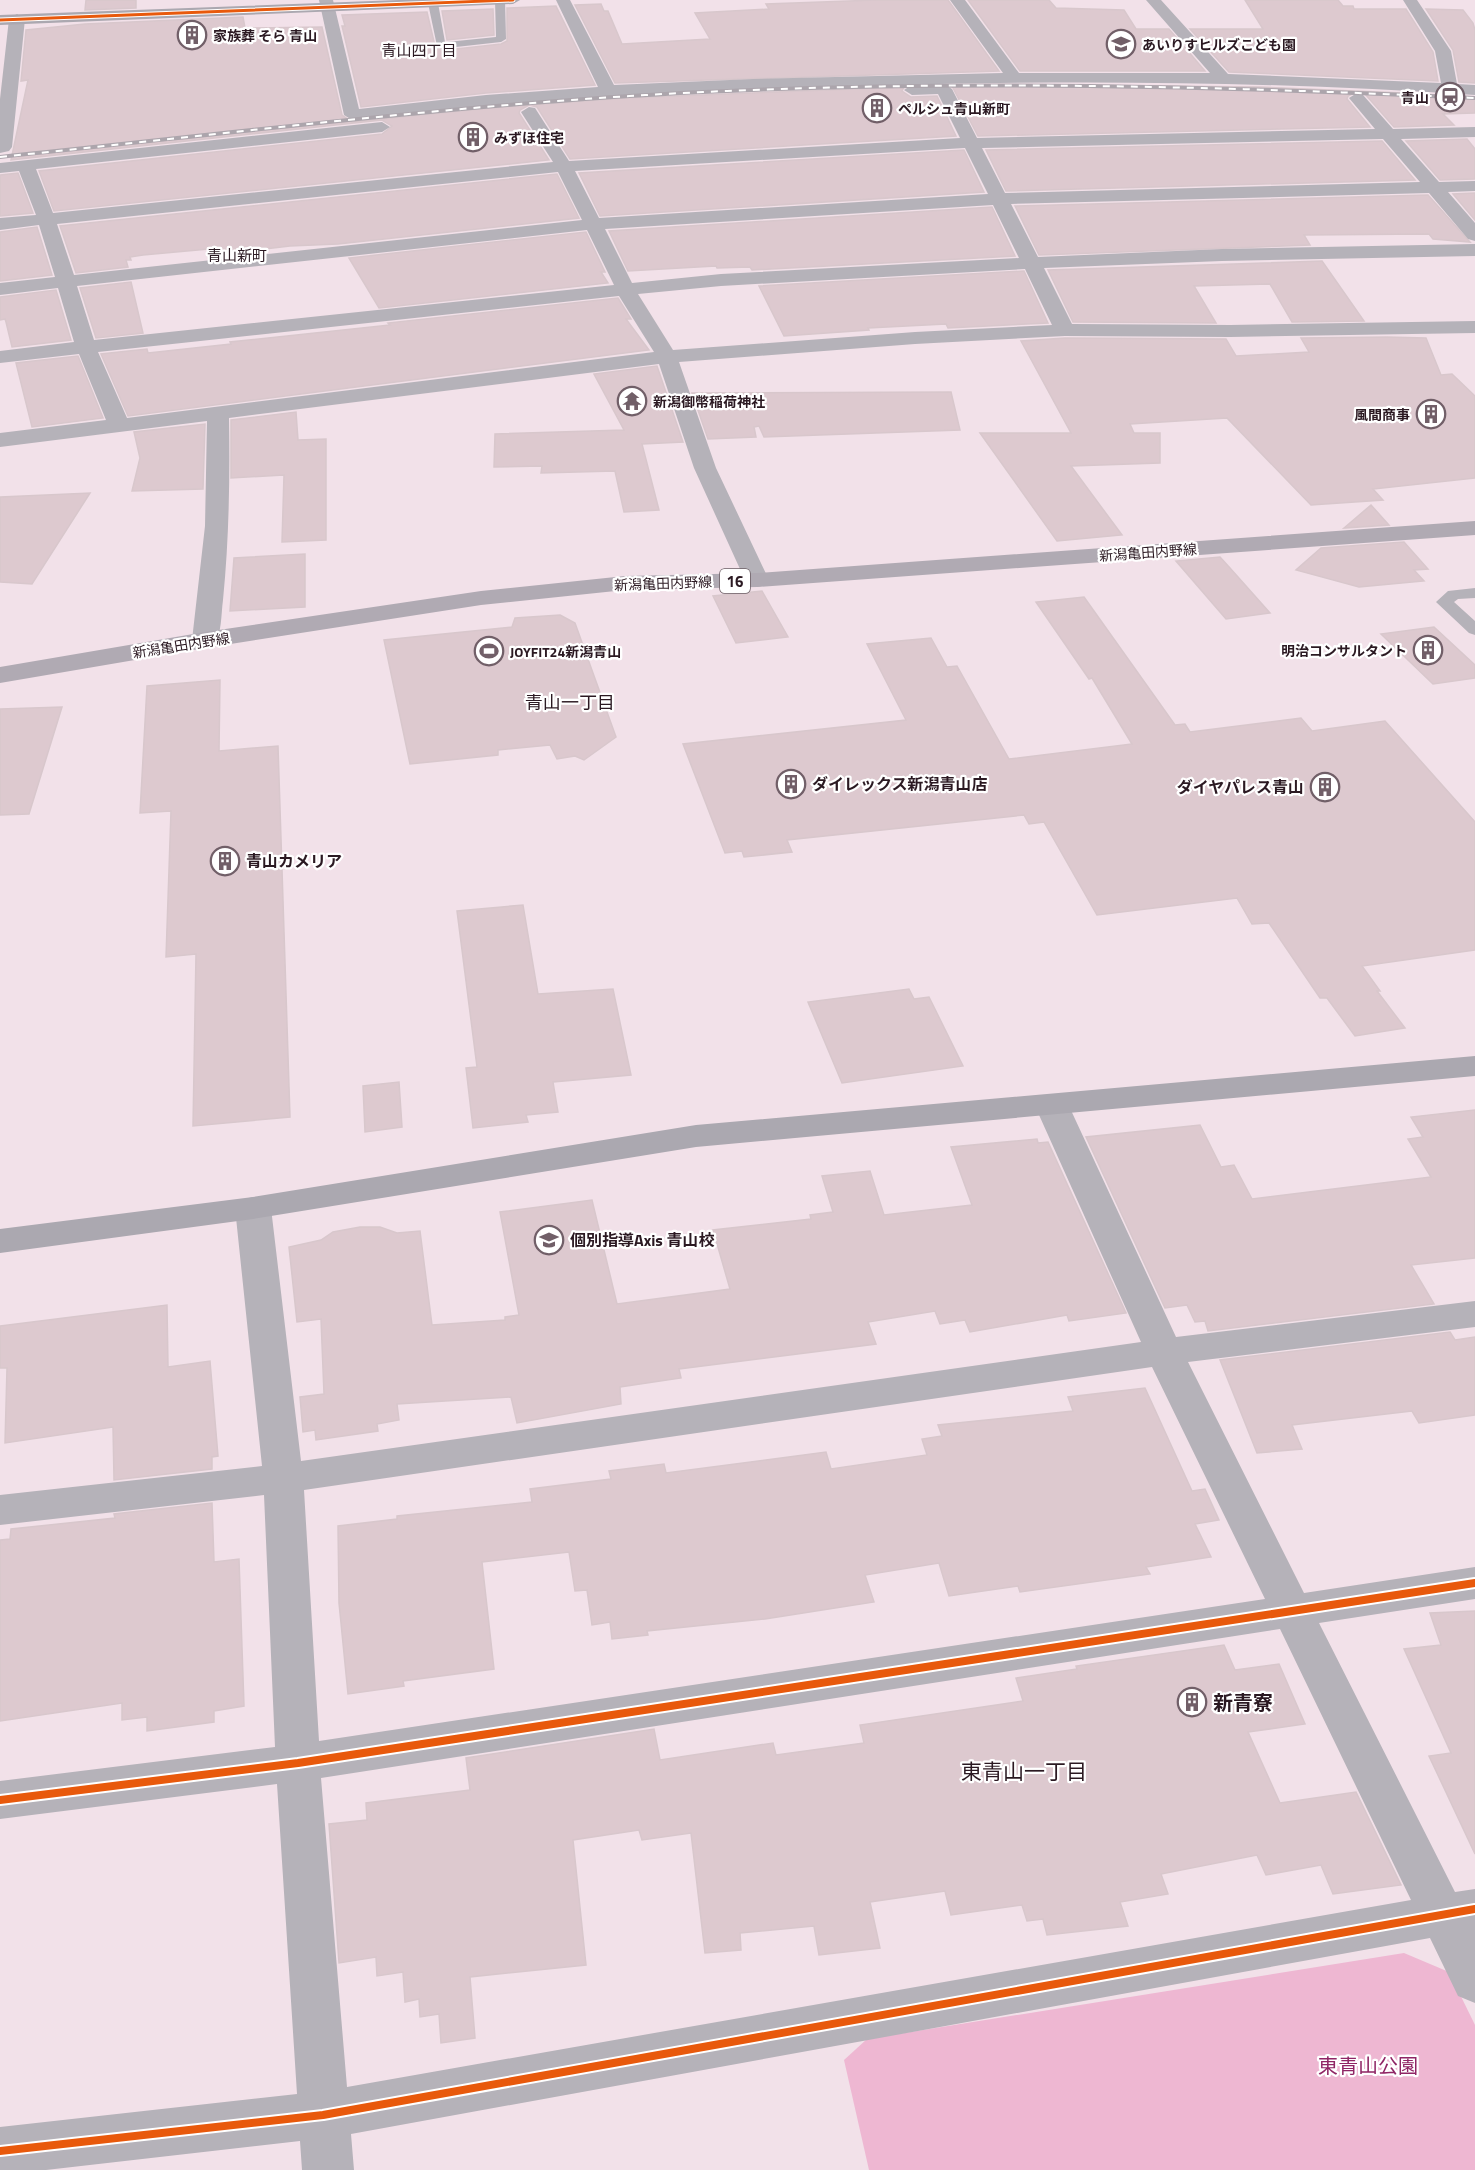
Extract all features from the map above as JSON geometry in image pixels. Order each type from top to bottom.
[{"type":"main road","name":"新潟亀田内野線","points":[[0,675],[205,640],[514,595],[625,583],[758,580],[1475,528]]},
{"type":"street","points":[[0,148],[3,147],[4,112],[20,19],[27,0]]},
{"type":"street","points":[[0,20],[162,7],[513,0]]},
{"type":"street","points":[[562,0],[608,90]]},
{"type":"street","points":[[957,0],[1014,77]]},
{"type":"street","points":[[1154,0],[1223,78]]},
{"type":"street","points":[[1410,0],[1443,51],[1450,88]]},
{"type":"street","points":[[327,3],[352,115],[434,104],[608,90],[763,82],[1014,77],[1223,78],[1475,90]]},
{"type":"street","points":[[944,89],[1065,330]]},
{"type":"street","points":[[0,168],[649,101],[944,89],[1150,90],[1358,98],[1475,106]]},
{"type":"street","points":[[1358,98],[1475,235]]},
{"type":"street","points":[[529,112],[565,168],[636,310],[666,357],[705,468],[758,580]]},
{"type":"street","points":[[0,225],[565,168],[792,152],[971,142],[1475,132]]},
{"type":"street","points":[[25,164],[47,220],[86,347],[118,423]]},
{"type":"street","points":[[0,289],[592,224],[999,199],[1475,186]]},
{"type":"street","points":[[0,357],[721,280],[1222,255],[1475,250]]},
{"type":"street","points":[[0,440],[118,423],[666,357],[915,338],[1065,330],[1230,331],[1475,327]]},
{"type":"street","points":[[205,640],[211,600],[219,502],[218,412]]},
{"type":"street","points":[[0,1241],[253,1208],[696,1136],[1052,1106],[1475,1066]]},
{"type":"street","points":[[1052,1106],[1164,1352],[1291,1610],[1459,1912],[1475,1981]]},
{"type":"street","points":[[253,1208],[283,1478],[297,1763],[328,2170]]},
{"type":"street","points":[[0,1510],[283,1478],[1164,1352],[1475,1314]]},
{"type":"street","points":[[0,1800],[297,1763],[1475,1583]]},
{"type":"street","points":[[0,2151],[323,2115],[1459,1912]]},
{"type":"lane","points":[[433,3],[440,44],[447,45],[501,39],[500,0]]},
{"type":"lane","points":[[1475,593],[1454,594],[1444,602],[1475,630]]},
{"type":"green space","name":"東青山公園","points":[[1404,1953],[1449,1972],[1475,2025],[1475,2170],[869,2170],[844,2060],[867,2039]]},
{"type":"building","points":[[86,0],[136,0],[136,8],[85,10]]},
{"type":"building","points":[[948,0],[999,71],[615,83],[575,5],[601,4],[604,11],[608,11],[622,44],[710,39],[695,13],[769,9],[766,4]]},
{"type":"building","points":[[968,0],[1049,0],[1056,8],[1124,10],[1136,29],[1169,29],[1205,71],[1020,71]]},
{"type":"building","points":[[1245,0],[1338,0],[1343,6],[1353,6],[1354,9],[1406,9],[1433,52],[1438,81],[1229,72],[1190,29],[1263,29]]},
{"type":"building","points":[[556,6],[595,85],[486,93],[361,107],[342,26],[345,26],[342,15],[427,12],[435,46],[447,50],[501,44],[507,41],[507,8]]},
{"type":"building","points":[[493,9],[494,35],[447,40],[442,11]]},
{"type":"building","points":[[1426,9],[1463,10],[1473,23],[1475,83],[1459,82],[1453,50]]},
{"type":"building","points":[[243,17],[245,28],[322,27],[342,115],[352,122],[529,105],[519,113],[549,160],[54,211],[39,171],[382,134],[392,126],[382,120],[11,160],[28,80],[21,81],[26,30],[85,24]]},
{"type":"building","points":[[952,86],[1259,87],[1358,91],[1348,96],[1347,99],[1370,127],[978,136]]},
{"type":"building","points":[[904,87],[902,91],[911,97],[937,96],[956,136],[570,159],[537,107],[529,105],[625,98]]},
{"type":"building","points":[[1358,91],[1475,97],[1475,113],[1443,114],[1454,125],[1394,127],[1365,94]]},
{"type":"building","points":[[1467,139],[1475,149],[1475,179],[1440,180],[1406,141]]},
{"type":"building","points":[[1382,141],[1415,180],[1006,191],[986,150]]},
{"type":"building","points":[[964,150],[984,192],[600,216],[579,173]]},
{"type":"building","points":[[18,173],[33,213],[0,216],[0,175]]},
{"type":"building","points":[[557,174],[579,218],[222,254],[220,248],[143,255],[126,260],[128,267],[76,273],[60,226]]},
{"type":"building","points":[[1475,193],[1475,220],[1453,194]]},
{"type":"building","points":[[1428,195],[1470,242],[1433,239],[1429,234],[1304,235],[1310,245],[1039,255],[1015,206]]},
{"type":"building","points":[[992,207],[1015,256],[752,270],[750,267],[717,268],[716,266],[628,271],[609,231]]},
{"type":"building","points":[[37,227],[52,275],[0,281],[0,232]]},
{"type":"building","points":[[586,232],[605,272],[601,272],[608,283],[379,308],[349,258]]},
{"type":"building","points":[[1322,261],[1364,321],[1292,322],[1270,284],[1194,286],[1216,323],[1073,322],[1048,270]]},
{"type":"building","points":[[1024,271],[1048,323],[948,328],[946,324],[784,336],[759,286]]},
{"type":"building","points":[[131,282],[143,333],[96,338],[80,288]]},
{"type":"building","points":[[56,290],[71,340],[12,347],[5,319],[0,320],[0,297]]},
{"type":"building","points":[[618,298],[631,319],[626,319],[649,350],[128,416],[101,354],[147,349],[148,353],[390,325],[388,323]]},
{"type":"building","points":[[1065,338],[1226,339],[1236,356],[1309,352],[1301,338],[1426,338],[1441,375],[1452,374],[1475,396],[1475,478],[1373,489],[1383,500],[1311,505],[1227,418],[1130,424],[1134,433],[1160,433],[1160,463],[1071,466],[1122,535],[1057,541],[980,433],[1071,433],[1021,341]]},
{"type":"building","points":[[78,356],[103,418],[32,427],[16,363]]},
{"type":"building","points":[[657,366],[683,442],[642,444],[659,510],[624,512],[615,471],[541,473],[542,466],[494,467],[495,434],[624,430],[594,374]]},
{"type":"building","points":[[951,392],[960,430],[764,437],[759,426],[754,427],[756,437],[708,439],[692,393]]},
{"type":"building","points":[[296,412],[298,440],[326,439],[326,540],[282,542],[284,475],[231,478],[231,420]]},
{"type":"building","points":[[205,424],[203,489],[132,491],[140,458],[134,432]]},
{"type":"building","points":[[90,493],[32,584],[0,582],[0,497]]},
{"type":"building","points":[[1371,505],[1389,525],[1344,528]]},
{"type":"building","points":[[1404,542],[1428,569],[1414,570],[1424,581],[1359,587],[1296,570],[1321,548]]},
{"type":"building","points":[[305,554],[305,607],[230,611],[234,558]]},
{"type":"building","points":[[1220,557],[1270,613],[1226,619],[1176,561]]},
{"type":"building","points":[[762,591],[788,637],[736,643],[713,596]]},
{"type":"building","points":[[1084,597],[1175,725],[1185,724],[1190,732],[1301,718],[1312,731],[1385,721],[1475,822],[1475,950],[1362,966],[1380,991],[1377,991],[1405,1028],[1355,1036],[1327,998],[1320,998],[1269,923],[1252,924],[1237,898],[1097,915],[1044,822],[1029,824],[1024,815],[787,840],[792,852],[744,857],[742,851],[725,853],[683,744],[906,720],[867,644],[931,638],[947,667],[957,666],[1009,759],[1132,744],[1092,678],[1089,679],[1036,602]]},
{"type":"building","points":[[560,615],[575,623],[616,737],[584,760],[575,756],[557,759],[550,745],[498,750],[498,755],[410,764],[384,640],[512,627],[515,618]]},
{"type":"building","name":"明治コンサルタント","points":[[1434,627],[1475,665],[1475,678],[1433,684],[1381,634]]},
{"type":"building","name":"青山カメリア","points":[[220,680],[219,751],[278,746],[290,1117],[193,1126],[196,954],[166,957],[171,811],[140,813],[147,686]]},
{"type":"building","points":[[62,707],[29,814],[0,815],[0,709]]},
{"type":"building","points":[[523,905],[538,994],[613,989],[631,1075],[553,1082],[558,1112],[526,1115],[528,1122],[473,1128],[466,1068],[477,1067],[457,911]]},
{"type":"building","points":[[909,989],[914,999],[929,997],[963,1066],[842,1083],[808,1002]]},
{"type":"building","points":[[399,1082],[402,1127],[365,1132],[363,1086]]},
{"type":"building","points":[[1475,1110],[1475,1258],[1411,1265],[1434,1304],[1208,1331],[1205,1321],[1195,1322],[1187,1305],[1165,1308],[1086,1137],[1200,1125],[1221,1167],[1234,1165],[1252,1199],[1431,1177],[1408,1139],[1423,1137],[1411,1117]]},
{"type":"building","points":[[1037,1139],[1038,1143],[1048,1142],[1126,1313],[1069,1321],[1067,1315],[970,1332],[965,1320],[940,1324],[935,1311],[868,1322],[876,1344],[679,1369],[681,1378],[620,1387],[621,1404],[517,1423],[511,1397],[397,1404],[399,1420],[377,1424],[378,1431],[316,1440],[315,1430],[303,1432],[300,1397],[324,1394],[321,1319],[297,1322],[289,1247],[321,1240],[333,1232],[360,1227],[380,1227],[397,1233],[420,1231],[432,1325],[505,1320],[505,1317],[519,1315],[500,1212],[592,1200],[617,1304],[730,1289],[713,1230],[811,1219],[810,1215],[833,1212],[822,1176],[870,1171],[884,1215],[972,1205],[951,1147]]},
{"type":"building","points":[[167,1305],[168,1367],[210,1361],[218,1456],[212,1457],[212,1469],[114,1480],[113,1427],[5,1443],[7,1368],[0,1368],[0,1326]]},
{"type":"building","points":[[1450,1332],[1455,1340],[1475,1337],[1475,1415],[1419,1423],[1412,1411],[1292,1425],[1302,1449],[1257,1453],[1220,1360]]},
{"type":"building","points":[[1145,1388],[1192,1491],[1205,1489],[1219,1520],[1195,1524],[1211,1557],[1146,1567],[1150,1574],[1020,1592],[1018,1586],[949,1596],[939,1563],[865,1575],[874,1602],[765,1619],[647,1631],[648,1635],[612,1639],[610,1622],[592,1625],[587,1590],[575,1591],[569,1552],[482,1562],[494,1669],[403,1681],[404,1686],[348,1694],[339,1603],[338,1526],[397,1519],[397,1516],[532,1502],[530,1489],[611,1479],[609,1471],[664,1464],[666,1473],[826,1452],[831,1469],[927,1455],[922,1439],[942,1436],[938,1425],[1073,1411],[1068,1397]]},
{"type":"building","points":[[212,1503],[214,1562],[239,1559],[244,1706],[214,1711],[214,1722],[147,1731],[147,1717],[122,1720],[122,1703],[0,1721],[0,1540],[10,1539],[11,1529],[115,1518],[114,1514]]},
{"type":"building","points":[[1475,1611],[1475,1854],[1429,1756],[1451,1753],[1404,1649],[1441,1645],[1430,1613]]},
{"type":"building","points":[[1224,1645],[1235,1670],[1279,1664],[1305,1724],[1248,1732],[1280,1803],[1356,1792],[1401,1885],[1333,1894],[1321,1865],[1266,1875],[1257,1855],[1161,1874],[1168,1894],[1120,1902],[1128,1926],[1047,1935],[1043,1919],[1027,1921],[1022,1905],[951,1915],[945,1891],[870,1902],[880,1948],[819,1955],[814,1926],[740,1933],[741,1950],[705,1953],[691,1833],[642,1840],[639,1830],[573,1840],[586,1965],[470,1977],[475,2038],[441,2043],[439,2014],[420,2017],[419,1999],[405,2002],[403,1972],[377,1976],[376,1957],[339,1963],[329,1824],[367,1820],[366,1803],[470,1790],[466,1758],[654,1729],[660,1760],[773,1743],[776,1755],[864,1743],[860,1725],[1023,1701],[1016,1678],[1077,1669],[1076,1666]]},
{"type":"railway","points":[[0,157],[527,103],[799,88],[1089,86],[1282,90],[1475,98]]},
{"type":"cycle path","points":[[0,20],[513,0]]},
{"type":"cycle path","points":[[0,1800],[298,1763],[1475,1583]]},
{"type":"cycle path","points":[[0,2151],[323,2115],[1475,1909]]},
{"type":"place","name":"家族葬 そら 青山","points":[[192,35]]},
{"type":"place","name":"あいりすヒルズこども園","points":[[1121,44]]},
{"type":"place","name":"青山","points":[[1450,97]]},
{"type":"place","name":"ペルシュ青山新町","points":[[877,108]]},
{"type":"place","name":"みずほ住宅","points":[[473,137]]},
{"type":"place","name":"新潟御幣稲荷神社","points":[[632,401]]},
{"type":"place","name":"風間商事","points":[[1431,414]]},
{"type":"place","name":"明治コンサルタント","points":[[1428,650]]},
{"type":"place","name":"JOYFIT24新潟青山","points":[[489,651]]},
{"type":"place","name":"ダイレックス新潟青山店","points":[[791,784]]},
{"type":"place","name":"ダイヤパレス青山","points":[[1325,787]]},
{"type":"place","name":"青山カメリア","points":[[225,861]]},
{"type":"place","name":"個別指導Axis 青山校","points":[[549,1240]]},
{"type":"place","name":"新青寮","points":[[1192,1702]]},
{"type":"district","name":"青山四丁目","points":[[419,50]]},
{"type":"district","name":"青山新町","points":[[237,255]]},
{"type":"district","name":"青山一丁目","points":[[570,702]]},
{"type":"district","name":"東青山一丁目","points":[[1024,1771]]}]
